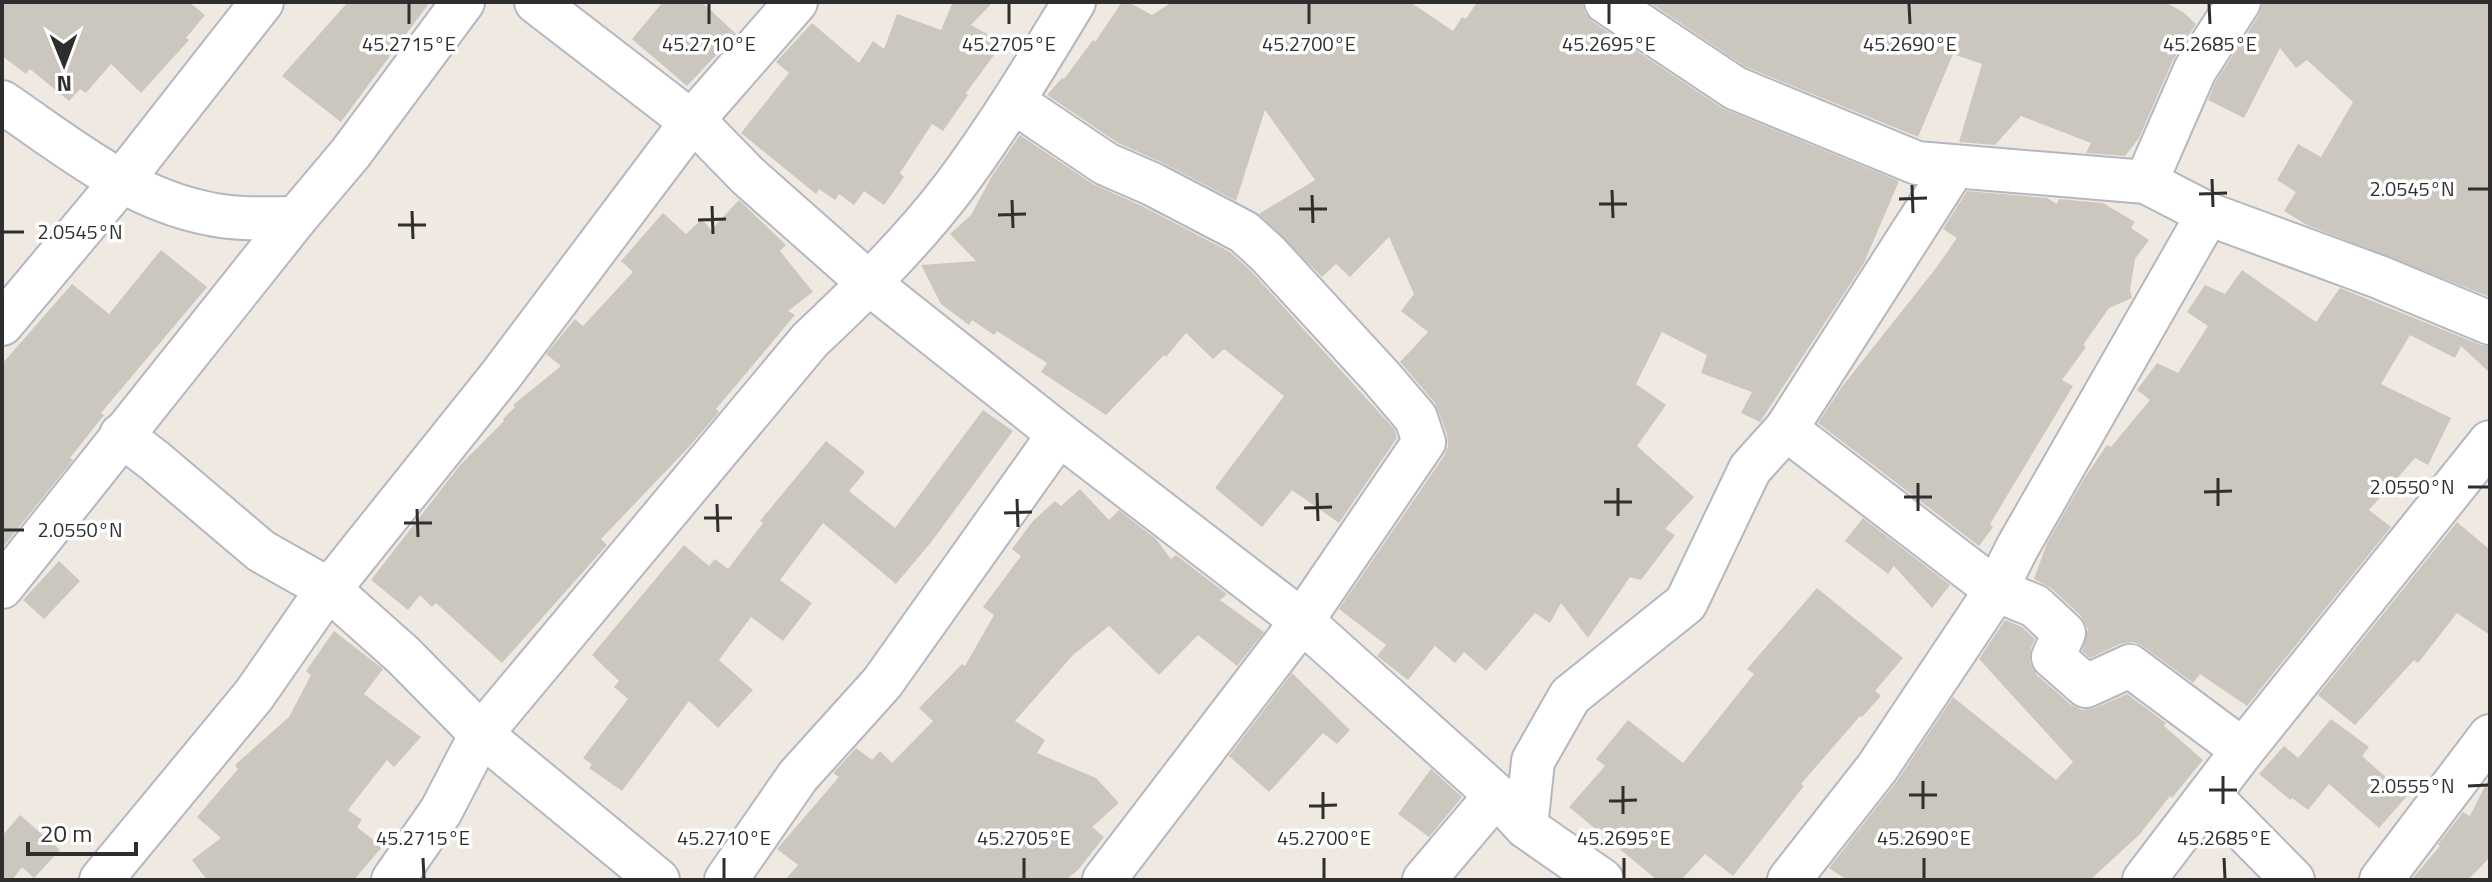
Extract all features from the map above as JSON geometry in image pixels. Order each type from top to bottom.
[{"type":"street","points":[[2,324],[120,183],[262,2]]},
{"type":"street","points":[[2,587],[121,435],[350,154],[463,2]]},
{"type":"street","points":[[536,2],[692,121],[748,176],[870,284],[1302,621],[1496,795],[1526,827],[1602,880]]},
{"type":"street","points":[[101,880],[254,695],[330,590],[501,375],[692,121],[796,2]]},
{"type":"street","points":[[393,880],[441,811],[481,734],[810,340],[870,284],[953,188],[1014,102],[1074,2]]},
{"type":"street","points":[[1606,2],[1735,88],[1917,163],[2146,182],[2208,214],[2379,277],[2490,323]]},
{"type":"street","points":[[2146,182],[2195,70],[2239,2]]},
{"type":"street","points":[[2,102],[120,183],[181,208],[214,215],[296,218]]},
{"type":"street","points":[[1014,102],[1106,164],[1244,232],[1350,342],[1416,418],[1424,442],[1302,621],[1104,880]]},
{"type":"street","points":[[1526,827],[1533,761],[1570,696],[1686,603],[1750,469],[1786,429],[1954,167]]},
{"type":"street","points":[[1789,880],[1877,768],[1996,590],[2208,214]]},
{"type":"street","points":[[1786,429],[1996,590],[2035,606],[2064,633],[2053,657],[2086,686],[2130,666],[2243,750]]},
{"type":"street","points":[[726,880],[798,776],[882,683],[1059,434]]},
{"type":"street","points":[[121,435],[261,551],[330,590],[403,655],[481,734],[658,880]]},
{"type":"street","points":[[2144,880],[2243,750],[2490,442]]},
{"type":"street","points":[[2381,880],[2490,736]]},
{"type":"street","points":[[1424,880],[1496,795]]},
{"type":"street","points":[[2209,795],[2293,880]]},
{"type":"building","points":[[2,2],[189,2],[205,15],[186,38],[189,40],[141,93],[111,64],[86,93],[80,89],[69,101],[30,69],[26,74],[2,56]]},
{"type":"building","points":[[348,2],[430,2],[341,122],[282,76]]},
{"type":"building","points":[[663,2],[702,2],[736,34],[687,86],[632,39]]},
{"type":"building","points":[[953,2],[993,2],[971,25],[1003,43],[966,93],[968,95],[943,131],[932,124],[900,173],[904,177],[884,205],[864,191],[854,205],[839,194],[835,200],[819,189],[816,194],[741,133],[789,73],[776,62],[812,23],[859,63],[873,41],[884,49],[897,14],[941,30]]},
{"type":"building","points":[[1122,2],[1152,15],[1172,2],[1410,2],[1453,31],[1477,2],[1582,2],[1585,13],[1593,22],[1722,108],[1899,181],[1864,263],[1760,422],[1741,413],[1752,392],[1701,373],[1707,355],[1662,332],[1636,384],[1666,405],[1637,446],[1694,497],[1665,529],[1675,535],[1641,580],[1630,577],[1588,638],[1561,603],[1550,623],[1535,613],[1486,671],[1464,652],[1455,663],[1435,646],[1408,680],[1377,656],[1386,645],[1339,609],[1448,446],[1447,434],[1435,403],[1400,362],[1428,332],[1401,311],[1414,294],[1389,237],[1350,277],[1336,264],[1322,277],[1259,214],[1315,180],[1265,110],[1236,201],[1118,143],[1047,95],[1064,79],[1093,40],[1095,42]]},
{"type":"building","points":[[1649,2],[2165,2],[2196,24],[2173,60],[2139,138],[2125,156],[2086,153],[2091,143],[2021,116],[1995,145],[1959,142],[1982,64],[1953,54],[1918,137],[1746,67]]},
{"type":"building","points":[[2263,2],[2490,2],[2490,297],[2307,225],[2284,211],[2296,192],[2277,180],[2298,144],[2321,157],[2353,102],[2307,60],[2296,68],[2280,48],[2244,118],[2208,100],[2216,81],[2259,15]]},
{"type":"building","points":[[1020,135],[1093,184],[1230,252],[1251,271],[1395,430],[1397,438],[1339,523],[1292,490],[1262,527],[1215,488],[1284,396],[1224,349],[1213,359],[1186,333],[1166,357],[1164,355],[1106,415],[1041,372],[1047,363],[997,331],[994,335],[972,320],[969,325],[941,304],[921,265],[976,261],[950,234],[971,215],[992,176]]},
{"type":"building","points":[[1967,191],[2047,198],[2057,204],[2059,199],[2103,203],[2135,222],[2131,228],[2149,240],[2135,259],[2130,290],[2132,298],[2109,308],[2083,345],[2086,347],[2062,380],[2073,386],[1990,524],[1993,527],[1979,546],[1818,423],[1841,388],[1957,238],[1943,229]]},
{"type":"building","points":[[739,200],[786,245],[780,251],[813,292],[788,311],[795,315],[716,409],[719,412],[601,539],[607,545],[502,663],[436,603],[432,607],[420,595],[408,610],[371,580],[460,465],[504,421],[515,407],[513,405],[561,366],[546,354],[575,319],[583,326],[633,272],[621,261],[663,213],[686,234],[702,219],[711,230]]},
{"type":"building","points":[[161,250],[207,287],[101,413],[104,415],[70,458],[73,460],[2,548],[2,364],[72,284],[109,314]]},
{"type":"building","points":[[2242,270],[2316,322],[2340,288],[2490,346],[2490,373],[2461,346],[2455,358],[2410,335],[2381,384],[2451,418],[2428,465],[2415,458],[2369,510],[2391,527],[2247,706],[2200,674],[2193,683],[2133,642],[2120,644],[2090,658],[2082,651],[2088,629],[2081,616],[2051,588],[2034,579],[2047,543],[2084,479],[2107,445],[2111,447],[2150,400],[2137,390],[2157,363],[2178,373],[2208,326],[2187,312],[2205,285],[2225,294]]},
{"type":"building","points":[[983,410],[1013,431],[932,541],[896,584],[823,523],[780,580],[812,603],[783,641],[751,617],[719,660],[753,690],[718,728],[689,701],[622,791],[589,768],[592,764],[583,758],[628,699],[614,687],[619,681],[592,655],[684,545],[709,566],[715,559],[728,569],[763,523],[760,521],[826,441],[865,472],[849,491],[895,528]]},
{"type":"building","points":[[1080,489],[1109,520],[1119,510],[1156,539],[1171,559],[1176,555],[1227,594],[1220,600],[1264,632],[1237,666],[1198,635],[1159,675],[1109,626],[1073,655],[1015,721],[1045,740],[1037,753],[1096,778],[1119,803],[1092,827],[1104,837],[1066,880],[785,880],[798,865],[777,849],[839,777],[833,773],[856,748],[872,760],[880,751],[892,763],[933,721],[919,708],[962,664],[965,666],[994,615],[983,607],[1021,556],[1012,549],[1033,521],[1055,501],[1061,506]]},
{"type":"building","points":[[1863,518],[1950,585],[1932,608],[1894,566],[1888,574],[1845,541]]},
{"type":"building","points":[[2457,522],[2490,550],[2490,635],[2457,613],[2418,663],[2414,660],[2355,725],[2318,695]]},
{"type":"building","points":[[59,561],[80,581],[44,619],[23,600]]},
{"type":"building","points":[[1817,588],[1903,658],[1875,691],[1881,696],[1801,784],[1804,786],[1733,876],[1705,854],[1681,880],[1657,880],[1569,807],[1605,766],[1596,759],[1628,720],[1683,763],[1754,674],[1747,669]]},
{"type":"building","points":[[2005,620],[2022,627],[2035,639],[2030,663],[2037,675],[2070,704],[2082,710],[2095,708],[2127,694],[2166,723],[2164,726],[2203,760],[2139,835],[2090,880],[1847,880],[1829,868],[1897,781],[1953,697],[2056,780],[2073,762],[1979,659]]},
{"type":"building","points":[[334,631],[383,669],[364,694],[421,737],[394,767],[387,760],[348,810],[362,820],[357,827],[382,847],[354,880],[207,880],[192,860],[221,838],[197,817],[238,769],[235,765],[289,717],[311,675],[306,671]]},
{"type":"building","points":[[1292,673],[1350,730],[1337,744],[1323,733],[1269,792],[1229,756]]},
{"type":"building","points":[[2331,719],[2369,747],[2362,756],[2407,796],[2379,828],[2329,784],[2308,810],[2292,798],[2290,800],[2259,774],[2284,746],[2298,758]]},
{"type":"building","points":[[1431,769],[1462,797],[1429,837],[1398,814]]},
{"type":"building","points":[[2490,776],[2490,857],[2468,880],[2411,880],[2463,812],[2470,816]]},
{"type":"building","points":[[20,815],[60,850],[34,878],[22,867],[12,880],[2,880],[2,836]]}]
